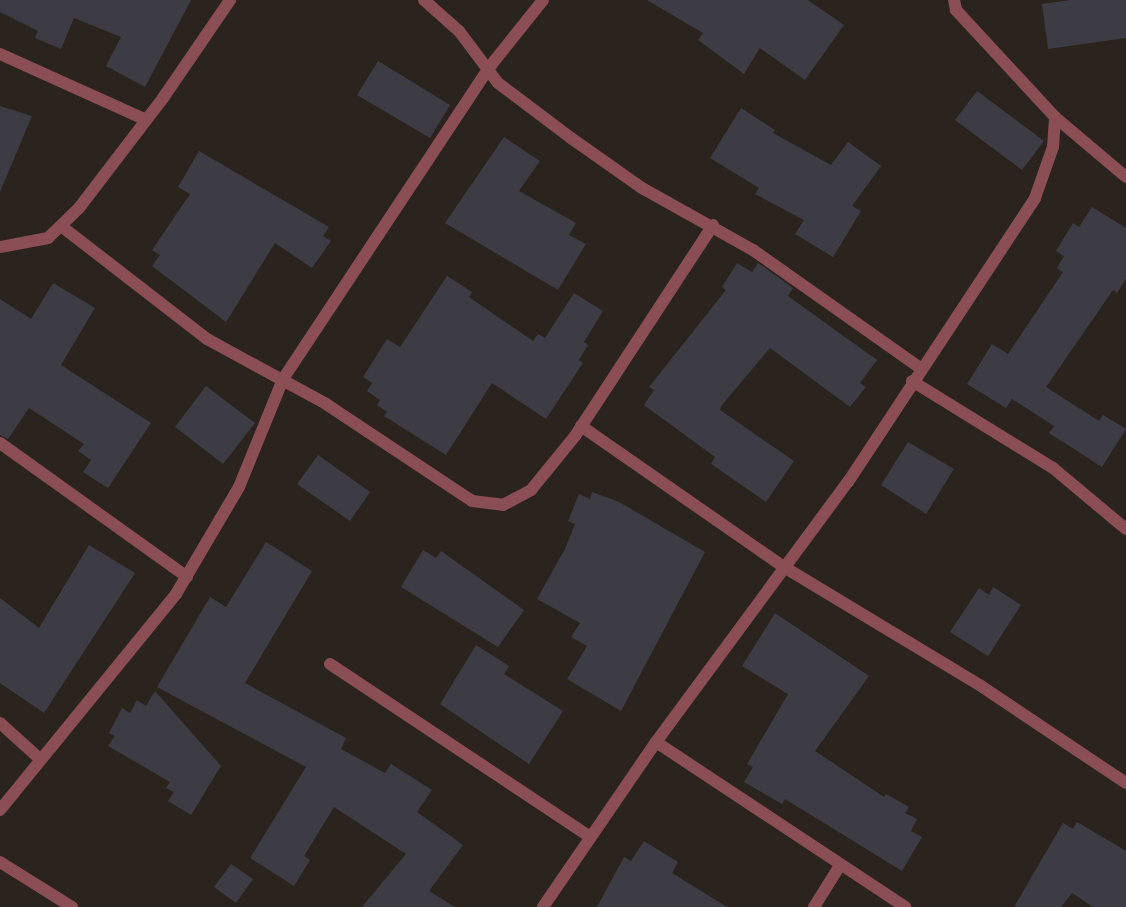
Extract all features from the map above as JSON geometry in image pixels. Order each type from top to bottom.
[{"type":"street","points":[[0,247],[48,238],[61,226],[146,120],[230,0]]},
{"type":"street","points":[[424,0],[460,30],[498,83],[642,188],[713,225],[920,368]]},
{"type":"street","points":[[0,810],[187,577],[239,486],[282,379],[488,69],[543,0]]},
{"type":"street","points":[[958,3],[1054,117],[1126,177]]},
{"type":"street","points":[[0,54],[146,120]]},
{"type":"street","points":[[543,907],[656,742],[784,566],[848,482],[920,368],[1035,198],[1053,147],[1054,117]]},
{"type":"street","points":[[61,226],[207,339],[282,379],[472,501],[503,505],[531,490],[581,426],[713,225]]},
{"type":"street","points":[[912,381],[1053,468],[1126,529]]},
{"type":"street","points":[[581,426],[784,566],[981,686],[1126,783]]},
{"type":"street","points":[[0,442],[187,577]]},
{"type":"street","points":[[330,664],[590,837]]},
{"type":"street","points":[[0,723],[40,760]]},
{"type":"street","points":[[656,742],[839,867],[904,907]]},
{"type":"street","points":[[0,862],[72,907]]},
{"type":"street","points":[[814,907],[839,867]]},
{"type":"building","points":[[0,0],[191,0],[145,87],[106,66],[121,37],[74,18],[61,49],[35,38],[38,31],[0,12]]},
{"type":"building","points":[[647,0],[808,0],[844,25],[805,80],[760,48],[744,74],[698,40],[703,33]]},
{"type":"building","points":[[1070,0],[1126,0],[1126,38],[1048,49],[1042,4]]},
{"type":"building","points":[[378,61],[450,105],[430,138],[357,95]]},
{"type":"building","points":[[977,91],[1044,141],[1022,170],[955,120]]},
{"type":"building","points":[[0,106],[32,116],[0,192]]},
{"type":"building","points":[[741,108],[775,130],[773,133],[831,165],[848,142],[881,166],[852,206],[861,211],[833,257],[795,234],[804,220],[755,194],[759,188],[710,158]]},
{"type":"building","points":[[504,137],[540,161],[519,191],[576,223],[569,235],[586,244],[558,290],[445,223]]},
{"type":"building","points":[[199,151],[329,227],[323,236],[331,241],[312,268],[275,243],[226,322],[152,266],[160,255],[152,250],[190,194],[178,187]]},
{"type":"building","points":[[1092,207],[1126,228],[1126,279],[1117,293],[1113,290],[1046,387],[1099,421],[1103,415],[1126,429],[1102,467],[1049,433],[1054,426],[1012,399],[1006,408],[967,384],[992,344],[1008,354],[1063,272],[1057,268],[1064,256],[1056,251],[1073,223],[1079,227]]},
{"type":"building","points":[[737,263],[752,272],[758,263],[793,288],[788,296],[877,360],[860,383],[866,387],[850,407],[770,348],[721,406],[720,410],[794,461],[766,502],[711,464],[715,457],[644,405],[654,390],[649,387],[726,290],[722,287]]},
{"type":"building","points":[[447,276],[472,292],[469,297],[533,341],[538,334],[545,338],[574,293],[603,311],[584,342],[588,345],[579,360],[583,363],[546,419],[492,383],[446,455],[384,416],[387,412],[377,405],[380,400],[367,391],[372,383],[363,377],[387,339],[400,347]]},
{"type":"building","points":[[53,283],[95,308],[61,365],[151,423],[108,488],[83,472],[91,460],[78,451],[84,444],[29,408],[8,439],[0,435],[0,299],[31,319]]},
{"type":"building","points":[[206,386],[255,423],[223,464],[175,427]]},
{"type":"building","points":[[908,442],[954,469],[926,514],[881,485]]},
{"type":"building","points":[[318,455],[370,492],[350,521],[297,484]]},
{"type":"building","points":[[592,492],[619,502],[705,552],[621,711],[567,679],[587,646],[571,637],[580,623],[537,599],[565,549],[575,524],[568,521],[579,494],[590,499]]},
{"type":"building","points":[[266,542],[312,571],[245,683],[346,738],[341,749],[385,773],[391,764],[432,790],[417,812],[463,845],[429,891],[455,907],[362,907],[406,854],[334,807],[304,856],[310,860],[294,886],[250,858],[306,767],[157,687],[210,597],[226,607]]},
{"type":"building","points":[[89,545],[135,573],[44,713],[0,683],[0,598],[39,628]]},
{"type":"building","points":[[423,550],[436,558],[441,551],[524,610],[498,647],[401,587]]},
{"type":"building","points":[[993,587],[1021,605],[988,656],[950,632],[979,588],[989,595]]},
{"type":"building","points":[[775,613],[869,676],[815,751],[884,797],[886,794],[909,807],[905,813],[917,819],[911,831],[922,837],[902,871],[785,799],[782,804],[744,782],[753,767],[747,764],[788,694],[742,666]]},
{"type":"building","points":[[476,645],[509,666],[504,674],[563,711],[529,764],[440,704]]},
{"type":"building","points":[[155,691],[221,766],[191,815],[168,801],[174,792],[166,788],[170,782],[108,746],[115,736],[109,733],[122,708],[130,713],[137,700],[146,706]]},
{"type":"building","points":[[1077,822],[1126,851],[1126,907],[1093,907],[1072,893],[1061,907],[1014,907],[1063,823],[1073,829]]},
{"type":"building","points":[[644,841],[678,862],[672,873],[727,907],[597,907],[624,857],[631,861]]},
{"type":"building","points":[[231,864],[253,879],[236,903],[214,887]]}]
